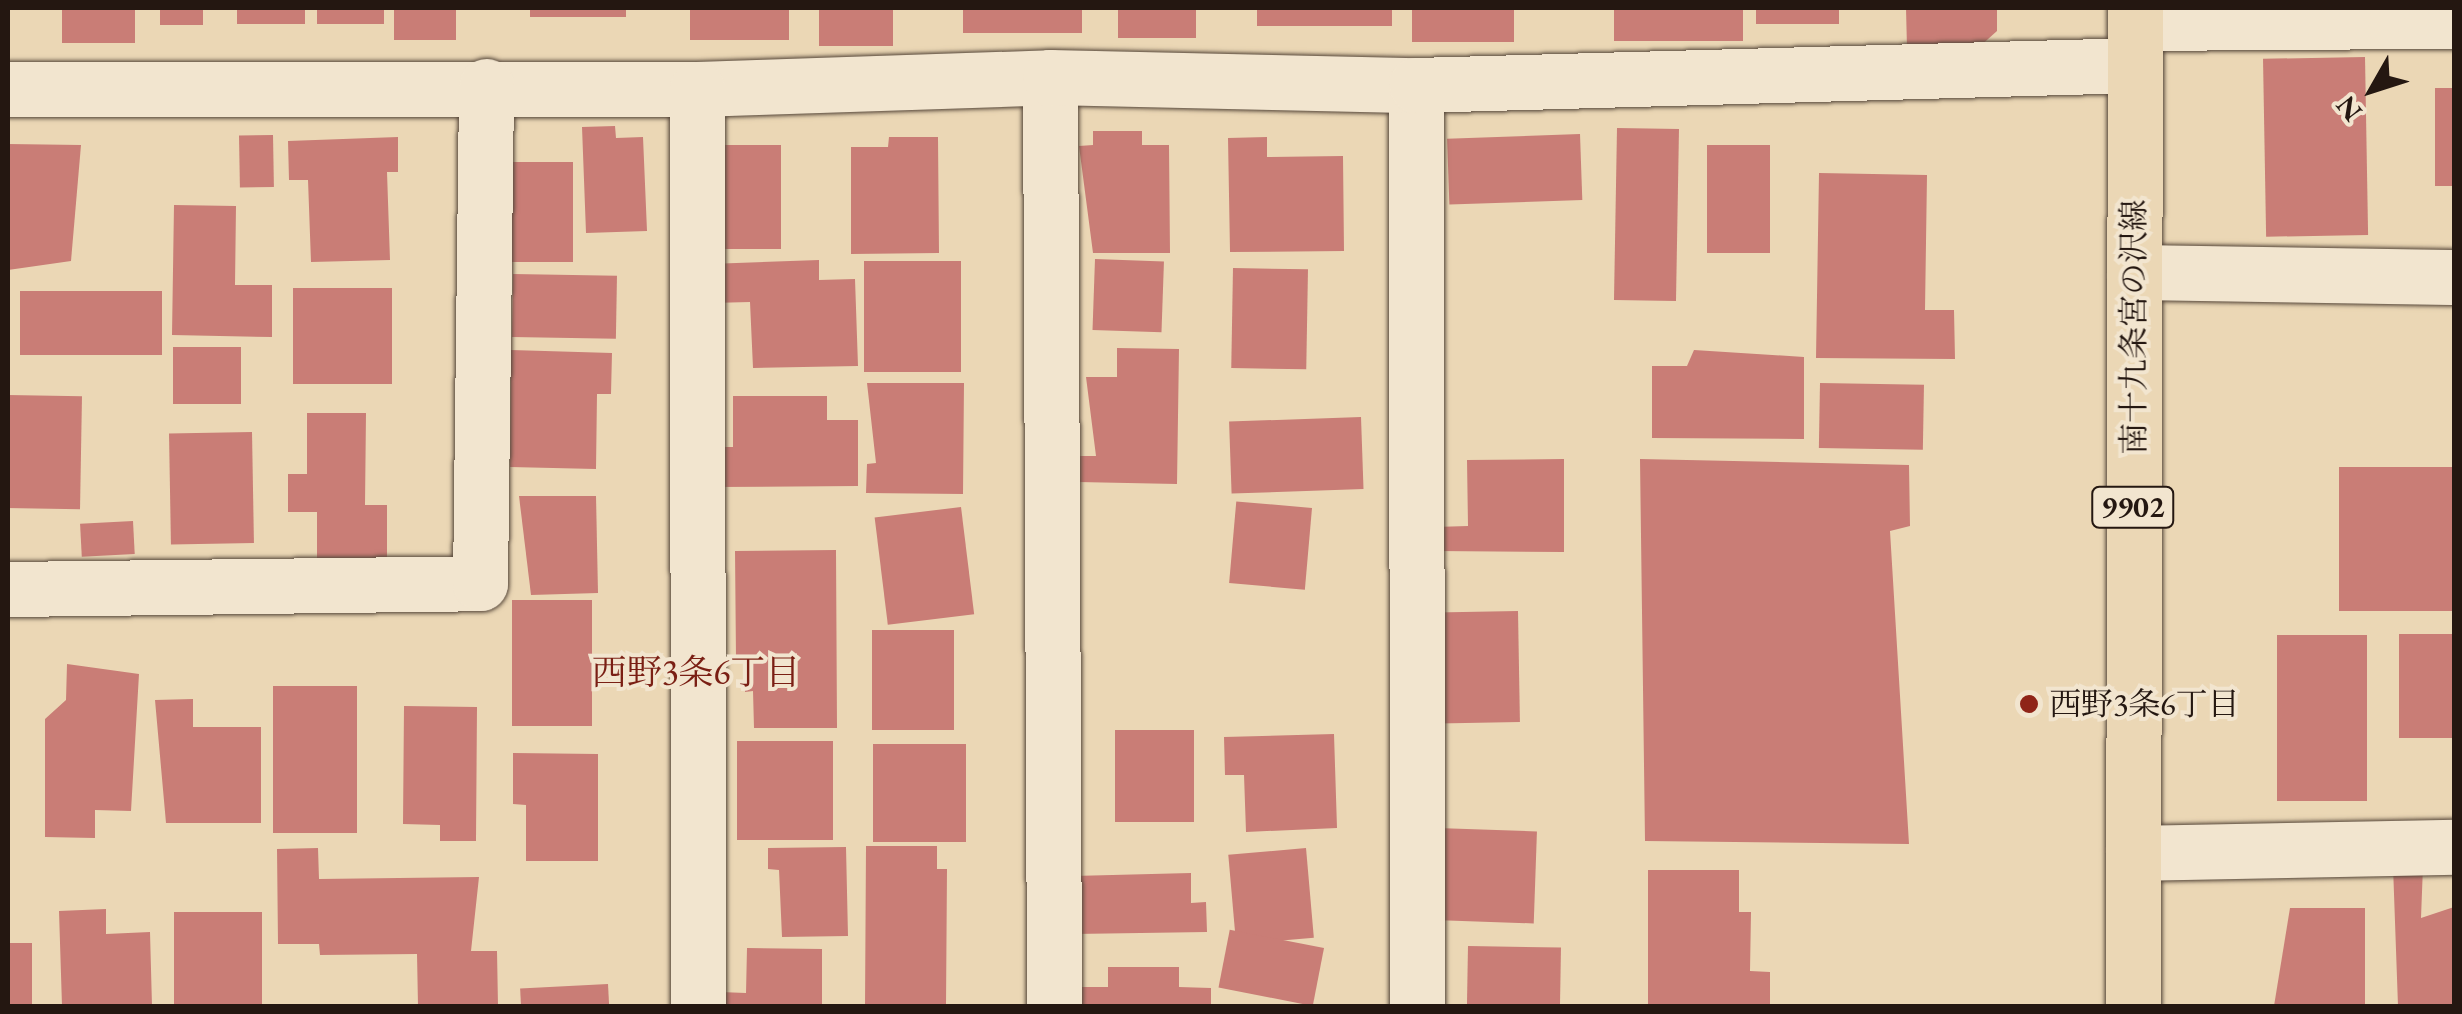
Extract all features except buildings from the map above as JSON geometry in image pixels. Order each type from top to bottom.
[{"type":"main road","name":"南十九条宮の沢線","points":[[2133,1006],[2135,32]]},
{"type":"street","points":[[8,89],[698,89],[1050,77],[1416,85],[2135,32],[2454,22]]},
{"type":"street","points":[[1050,77],[1054,1006]]},
{"type":"street","points":[[1416,85],[1417,1006]]},
{"type":"street","points":[[8,590],[480,583],[486,86]]},
{"type":"street","points":[[698,89],[698,1006]]},
{"type":"street","points":[[2134,272],[2454,277]]},
{"type":"street","points":[[2133,853],[2454,847]]},
{"type":"place","name":"西野3条6丁目","points":[[2029,704]]},
{"type":"district","name":"西野3条6丁目","points":[[696,672]]}]
